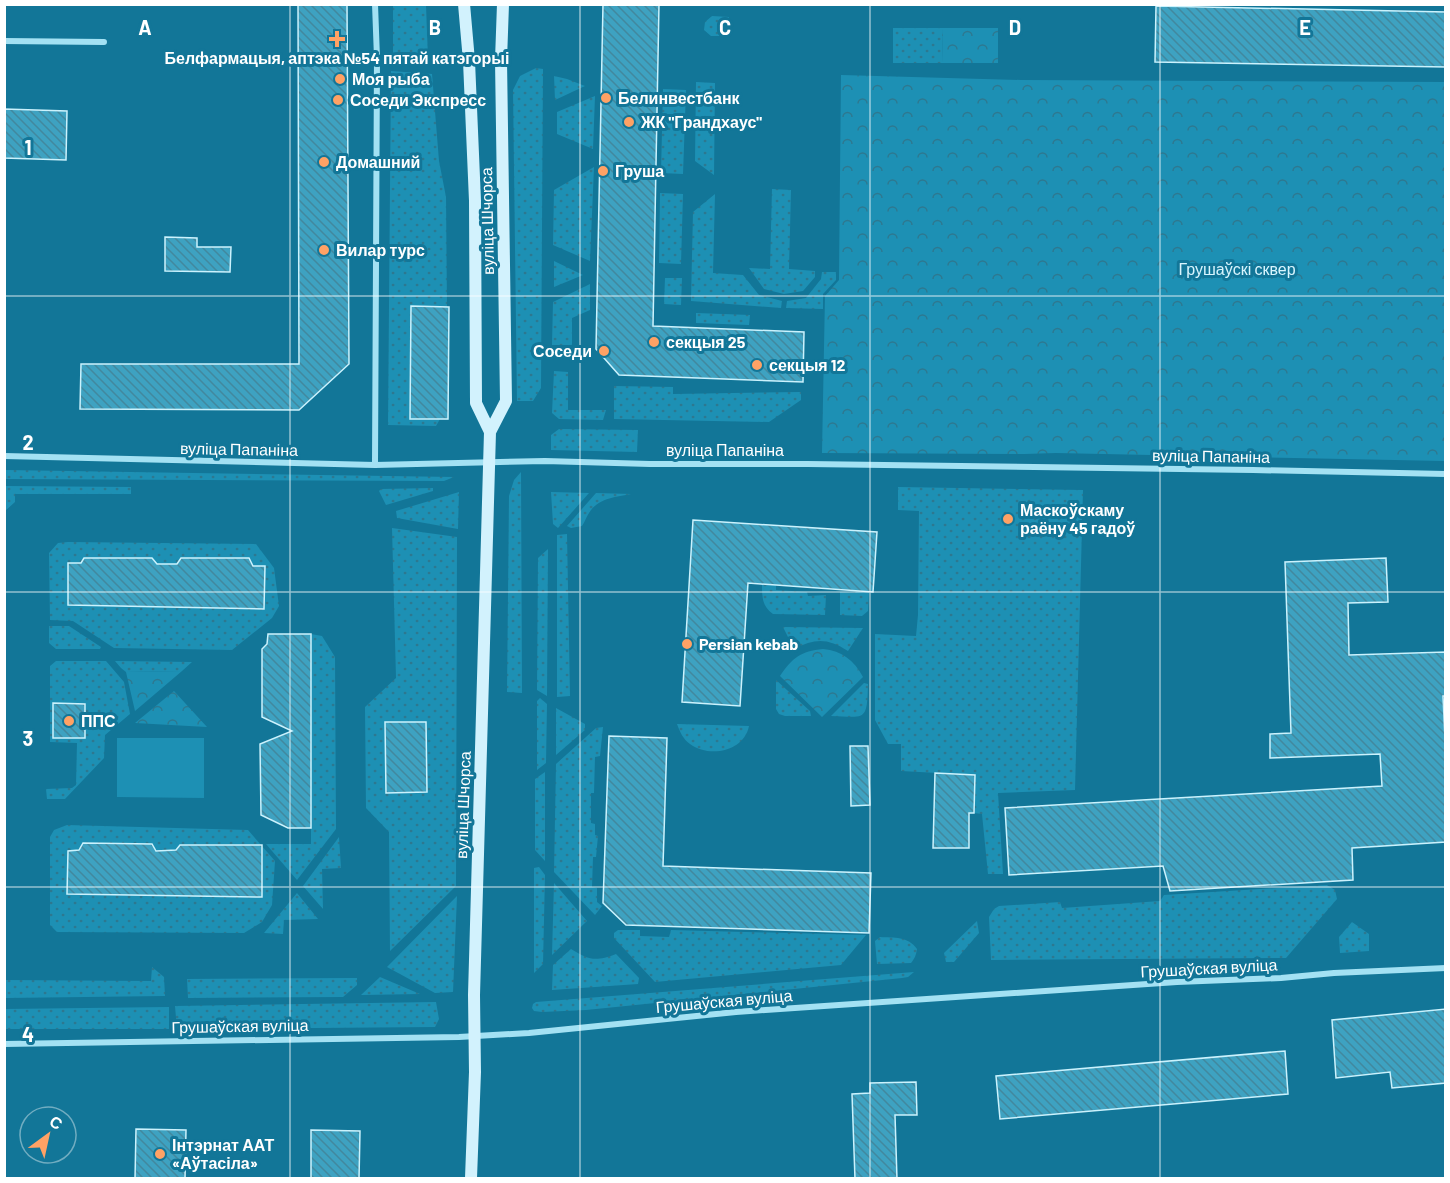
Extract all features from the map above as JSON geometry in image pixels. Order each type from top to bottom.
[{"type":"main road","name":"вуліца Шчорса","points":[[464,4],[469,61],[475,201],[476,403],[490,432]]},
{"type":"main road","name":"вуліца Шчорса","points":[[471,1179],[490,432],[506,401],[501,60],[503,4]]},
{"type":"street","points":[[375,4],[377,82],[375,465]]},
{"type":"street","points":[[4,41],[104,42]]},
{"type":"street","name":"вуліца Папаніна","points":[[4,456],[375,465],[545,461],[1446,474]]},
{"type":"street","name":"Грушаўская вуліца","points":[[4,1044],[529,1033],[736,1012],[1177,982],[1446,968]]},
{"type":"green space","points":[[393,5],[426,5],[428,58],[393,56]]},
{"type":"green space","points":[[712,16],[729,17],[729,36],[711,36],[704,30],[705,22]]},
{"type":"green space","points":[[893,28],[942,28],[943,63],[893,63]]},
{"type":"green space","points":[[942,28],[998,28],[998,63],[943,63]]},
{"type":"green space","points":[[536,68],[543,69],[541,388],[533,401],[517,401],[513,90],[520,76]]},
{"type":"green space","points":[[391,71],[432,74],[439,161],[446,197],[448,420],[440,419],[436,426],[388,425]]},
{"type":"green space","name":"Грушаўскі сквер","points":[[841,75],[1021,80],[1445,82],[1445,461],[1056,453],[822,453],[825,296],[839,280]]},
{"type":"green space","points":[[554,76],[567,79],[585,86],[555,100]]},
{"type":"green space","points":[[696,82],[715,83],[714,175],[695,161]]},
{"type":"green space","points":[[663,89],[686,90],[683,174],[661,173]]},
{"type":"green space","points":[[595,96],[593,149],[557,134],[557,112]]},
{"type":"green space","points":[[594,167],[590,261],[553,245],[554,190]]},
{"type":"green space","points":[[772,189],[791,190],[789,269],[815,271],[815,277],[803,291],[784,294],[764,289],[749,268],[770,269]]},
{"type":"green space","points":[[660,193],[683,194],[681,264],[659,263]]},
{"type":"green space","points":[[715,194],[713,273],[743,275],[759,295],[782,301],[781,308],[691,301],[693,212]]},
{"type":"green space","points":[[554,261],[583,275],[554,287]]},
{"type":"green space","points":[[822,272],[836,272],[836,280],[823,294],[823,309],[786,308],[787,301],[806,298],[821,279]]},
{"type":"green space","points":[[665,278],[682,278],[681,305],[664,304]]},
{"type":"green space","points":[[590,284],[590,310],[572,318],[572,345],[552,345],[553,302]]},
{"type":"green space","points":[[696,313],[750,315],[749,325],[696,323]]},
{"type":"green space","points":[[554,371],[568,372],[568,410],[606,410],[603,420],[559,419],[552,413]]},
{"type":"green space","points":[[614,386],[673,387],[673,394],[801,392],[801,400],[769,422],[614,419]]},
{"type":"green space","points":[[559,429],[638,430],[637,452],[551,450],[551,435]]},
{"type":"green space","points":[[5,470],[454,477],[444,481],[5,479]]},
{"type":"green space","points":[[521,472],[522,693],[507,692],[509,496],[514,480]]},
{"type":"green space","points":[[5,486],[131,487],[131,494],[15,494],[15,502],[5,511]]},
{"type":"green space","points":[[898,487],[1083,490],[1075,790],[998,793],[1003,874],[988,874],[982,814],[974,813],[975,775],[901,771],[901,744],[888,744],[875,720],[875,634],[916,636],[919,511],[898,510]]},
{"type":"green space","points":[[433,488],[433,491],[386,505],[379,491],[381,489]]},
{"type":"green space","points":[[459,492],[458,529],[397,518],[396,511]]},
{"type":"green space","points":[[551,492],[589,493],[558,528],[553,524]]},
{"type":"green space","points":[[596,493],[631,494],[597,504],[582,526],[571,528],[567,526]]},
{"type":"green space","points":[[392,528],[457,537],[456,886],[390,951],[389,832],[366,808],[365,707],[396,678]]},
{"type":"green space","points":[[567,534],[570,696],[557,697],[557,535]]},
{"type":"green space","points":[[58,543],[256,544],[274,568],[279,606],[272,618],[232,650],[114,648],[73,621],[50,620],[49,553]]},
{"type":"green space","points":[[548,549],[547,696],[537,690],[538,558]]},
{"type":"green space","points":[[762,584],[776,585],[776,590],[807,592],[808,596],[826,595],[825,615],[773,614],[763,601]]},
{"type":"green space","points":[[856,591],[869,592],[868,611],[862,616],[840,615],[840,592],[855,593]]},
{"type":"green space","points":[[49,626],[69,626],[101,647],[100,649],[56,649],[49,643]]},
{"type":"green space","points":[[783,627],[863,628],[848,651],[821,641],[794,649]]},
{"type":"green space","points":[[311,634],[322,636],[335,657],[336,829],[297,880],[266,844],[311,844]]},
{"type":"green space","points":[[823,649],[847,657],[863,677],[822,717],[780,676],[798,656]]},
{"type":"green space","points":[[56,661],[106,661],[124,682],[130,714],[105,735],[104,758],[65,799],[47,799],[46,789],[72,788],[76,785],[77,743],[50,742],[50,666]]},
{"type":"green space","points":[[115,661],[192,662],[182,671],[126,672]]},
{"type":"green space","points":[[182,671],[135,711],[126,672]]},
{"type":"green space","points":[[776,680],[810,711],[811,716],[779,714],[776,709]]},
{"type":"green space","points":[[864,683],[868,684],[868,696],[862,715],[831,716]]},
{"type":"green space","points":[[174,691],[207,727],[135,723]]},
{"type":"green space","points":[[540,698],[547,704],[546,763],[537,770],[537,701]]},
{"type":"green space","points":[[556,708],[585,724],[585,730],[556,755]]},
{"type":"green space","points":[[677,724],[749,726],[746,735],[733,747],[707,751],[685,740]]},
{"type":"green space","points":[[603,727],[600,756],[595,757],[594,793],[591,793],[591,823],[595,824],[595,835],[598,836],[596,857],[593,857],[592,887],[597,888],[597,902],[602,906],[595,915],[554,872],[556,764],[596,728]]},
{"type":"green space","points":[[117,738],[204,738],[204,798],[117,797]]},
{"type":"green space","points":[[545,772],[545,861],[535,850],[535,779]]},
{"type":"green space","points":[[67,825],[248,830],[275,861],[272,905],[262,922],[244,933],[57,932],[50,925],[50,837],[54,830]]},
{"type":"green space","points":[[339,837],[341,868],[322,869],[323,909],[303,886]]},
{"type":"green space","points":[[539,867],[545,875],[543,964],[534,973],[534,868]]},
{"type":"green space","points":[[554,883],[587,921],[552,955]]},
{"type":"green space","points":[[1327,885],[1335,890],[1337,899],[1286,958],[991,960],[989,917],[999,906],[1060,902],[1062,908],[1160,901],[1164,895]]},
{"type":"green space","points":[[297,893],[318,919],[284,920],[283,934],[264,933]]},
{"type":"green space","points":[[457,896],[453,992],[435,993],[387,967]]},
{"type":"green space","points":[[977,921],[979,933],[954,962],[946,962],[944,953]]},
{"type":"green space","points":[[1352,922],[1369,934],[1369,951],[1340,953],[1339,937]]},
{"type":"green space","points":[[618,930],[640,930],[640,936],[669,937],[671,930],[866,935],[841,965],[655,982],[614,938],[614,933]]},
{"type":"green space","points":[[880,937],[900,938],[913,945],[917,949],[911,963],[877,964],[875,941]]},
{"type":"green space","points":[[571,949],[592,959],[616,954],[639,978],[638,984],[552,990],[553,965]]},
{"type":"green space","points":[[152,967],[164,977],[165,996],[5,998],[5,980],[151,981]]},
{"type":"green space","points":[[914,972],[902,978],[586,1010],[542,1012],[534,1011],[532,1008],[536,1002]]},
{"type":"green space","points":[[380,977],[420,994],[361,995]]},
{"type":"green space","points":[[357,978],[357,985],[343,997],[188,998],[187,979]]},
{"type":"green space","points":[[436,1002],[439,1019],[435,1027],[177,1029],[175,1006]]},
{"type":"green space","points":[[169,1007],[169,1029],[5,1029],[5,1009]]},
{"type":"building","points":[[298,4],[347,4],[349,364],[299,410],[80,409],[81,364],[299,364]]},
{"type":"building","points":[[603,4],[659,4],[653,326],[804,332],[803,382],[619,375],[596,349]]},
{"type":"building","points":[[1156,6],[1446,12],[1446,67],[1155,62]]},
{"type":"building","points":[[4,109],[67,111],[66,160],[4,158]]},
{"type":"building","points":[[165,237],[197,238],[197,247],[231,247],[230,272],[165,271]]},
{"type":"building","points":[[411,306],[449,307],[448,419],[410,419]]},
{"type":"building","points":[[693,520],[877,532],[873,592],[748,583],[740,706],[682,702]]},
{"type":"building","points":[[84,558],[152,558],[157,564],[177,564],[181,558],[249,558],[253,566],[265,566],[264,609],[68,605],[68,563],[81,563]]},
{"type":"building","points":[[1386,558],[1388,602],[1348,603],[1349,655],[1446,652],[1446,696],[1443,696],[1446,842],[1352,848],[1353,880],[1170,891],[1163,866],[1009,875],[1005,808],[1382,786],[1380,754],[1270,758],[1270,734],[1291,733],[1285,562]]},
{"type":"building","points":[[268,634],[311,634],[311,828],[288,828],[261,815],[260,744],[292,731],[262,717],[262,649],[267,644]]},
{"type":"building","name":"ППС","points":[[53,703],[85,704],[85,738],[53,738]]},
{"type":"building","points":[[385,722],[426,722],[427,792],[386,793]]},
{"type":"building","points":[[609,736],[667,738],[663,866],[871,873],[869,933],[626,925],[603,903]]},
{"type":"building","points":[[850,746],[868,746],[870,805],[851,806]]},
{"type":"building","points":[[935,773],[975,775],[974,813],[969,813],[969,848],[933,848]]},
{"type":"building","points":[[83,843],[152,844],[156,851],[176,850],[180,845],[262,845],[262,897],[67,894],[68,851],[79,850]]},
{"type":"building","points":[[1446,1009],[1446,1083],[1392,1088],[1390,1072],[1336,1078],[1332,1020]]},
{"type":"building","points":[[1285,1051],[1288,1094],[1000,1119],[996,1076]]},
{"type":"building","points":[[916,1082],[917,1115],[895,1115],[897,1179],[855,1179],[852,1094],[870,1093],[870,1083]]},
{"type":"building","name":"Інтэрнат ААТ «Аўтасіла»","points":[[136,1129],[186,1130],[185,1179],[135,1179]]},
{"type":"building","points":[[311,1130],[360,1131],[359,1179],[311,1179]]},
{"type":"place","name":"Белфармацыя, аптэка №54 пятай катэгорыі","points":[[337,39]]},
{"type":"place","name":"Моя рыба","points":[[340,79]]},
{"type":"place","name":"Белинвестбанк","points":[[606,98]]},
{"type":"place","name":"Соседи Экспресс","points":[[338,100]]},
{"type":"place","name":"ЖК \"Грандхаус\"","points":[[629,122]]},
{"type":"place","name":"Домашний","points":[[324,162]]},
{"type":"place","name":"Груша","points":[[603,171]]},
{"type":"place","name":"Вилар турс","points":[[324,250]]},
{"type":"place","name":"секцыя 25","points":[[654,342]]},
{"type":"place","name":"Соседи","points":[[604,351]]},
{"type":"place","name":"секцыя 12","points":[[757,365]]},
{"type":"place","name":"Маскоўскаму раёну 45 гадоў","points":[[1008,519]]},
{"type":"place","name":"Persian kebab","points":[[687,644]]},
{"type":"place","name":"ППС","points":[[69,721]]},
{"type":"place","name":"Інтэрнат ААТ «Аўтасіла»","points":[[160,1154]]}]
